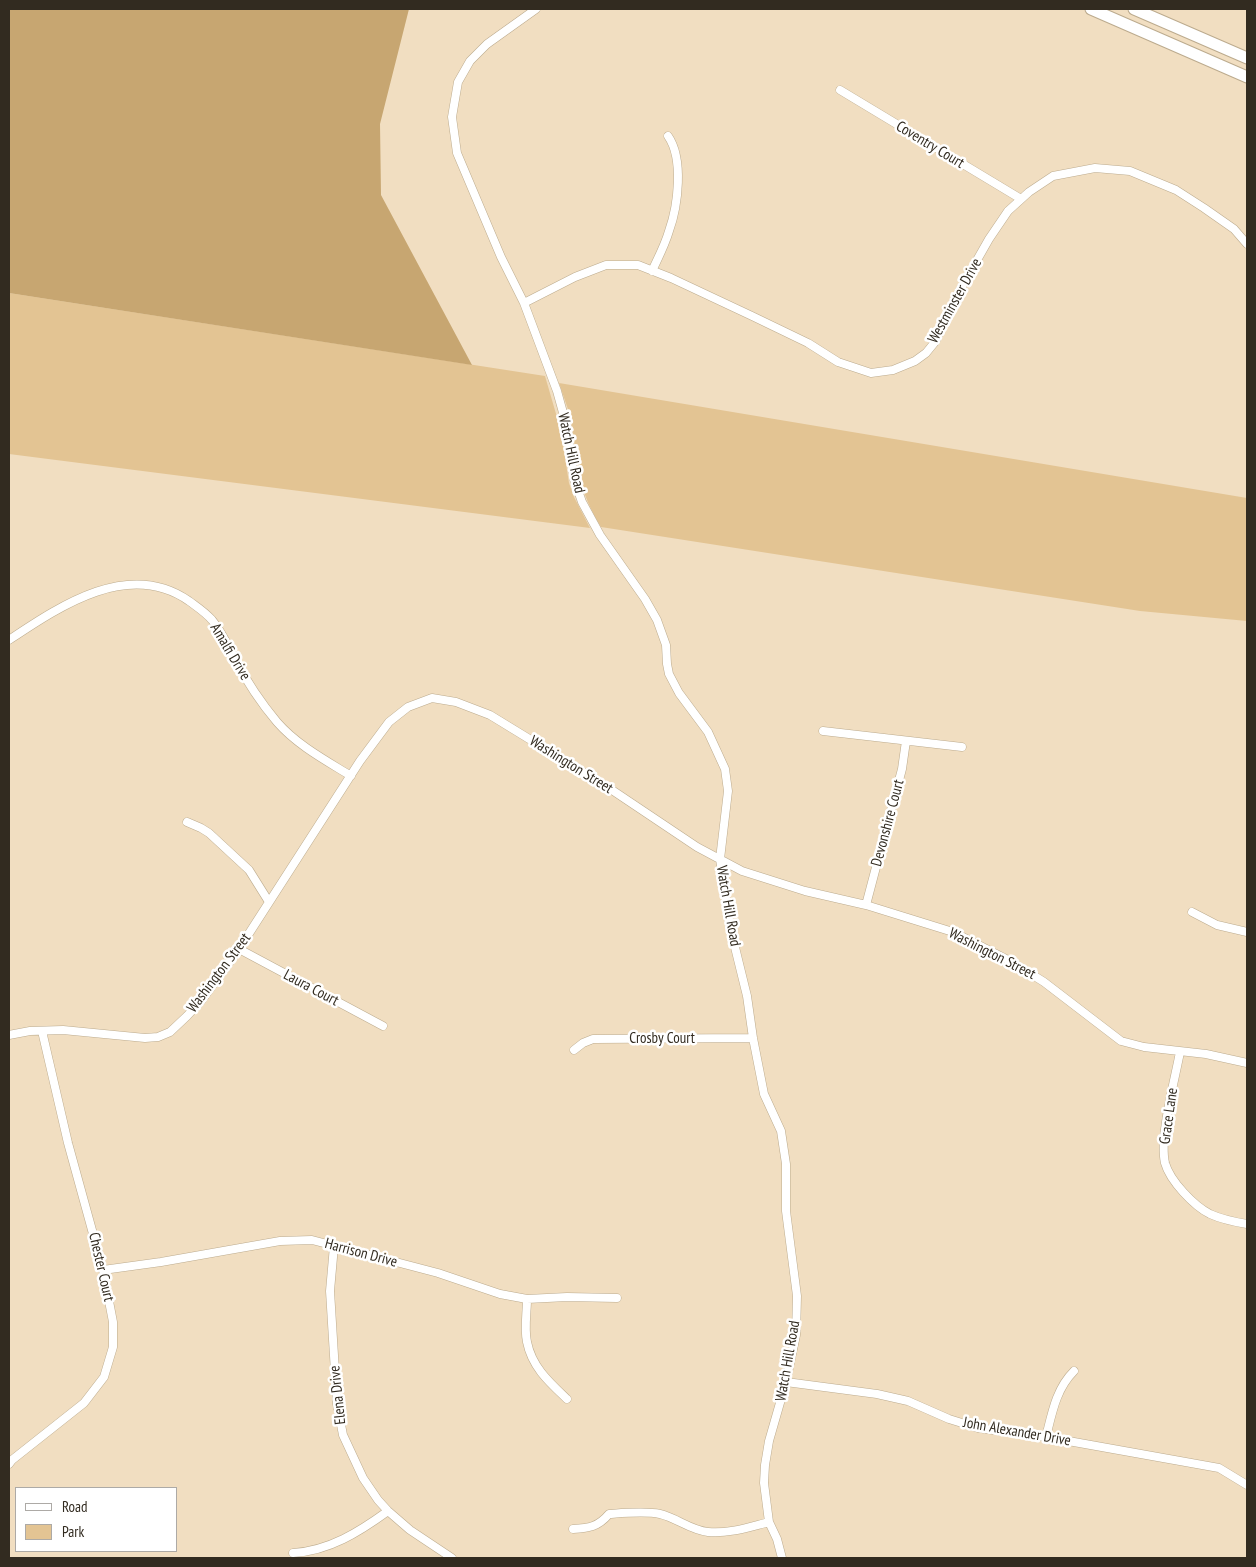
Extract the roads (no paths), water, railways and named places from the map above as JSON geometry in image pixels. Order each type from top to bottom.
[{"type":"highway","points":[[1091,9],[1247,77]]},
{"type":"highway","points":[[1134,9],[1247,58]]},
{"type":"street","name":"Watch Hill Road","points":[[536,9],[487,44],[470,62],[458,82],[452,118],[457,153],[501,257],[524,303],[561,404],[568,434],[574,479],[582,502],[600,535],[657,620],[666,645],[669,674],[679,693],[708,732],[725,769],[728,792],[720,859],[730,927],[747,996],[764,1094],[781,1131],[786,1164],[786,1211],[797,1296],[796,1335],[765,1465],[764,1483],[769,1522],[777,1539],[782,1558]]},
{"type":"street","name":"Coventry Court","points":[[840,90],[1021,199]]},
{"type":"street","points":[[652,271],[670,231],[675,211],[678,182],[676,154],[673,143],[668,136]]},
{"type":"street","name":"Westminster Drive","points":[[524,303],[576,277],[606,265],[638,266],[808,343],[838,362],[871,372],[893,370],[916,361],[926,353],[935,342],[956,297],[989,239],[1008,211],[1029,192],[1053,176],[1094,168],[1130,171],[1176,190],[1234,229],[1247,244]]},
{"type":"street","name":"Amalfi Drive","points":[[9,640],[78,598],[106,588],[122,584],[151,584],[177,592],[203,610],[213,621],[253,690],[278,723],[300,744],[351,776]]},
{"type":"street","name":"Washington Street","points":[[9,1035],[42,1030],[63,1030],[145,1038],[158,1037],[170,1032],[201,1000],[239,949],[360,761],[389,722],[408,707],[432,698],[456,702],[490,715],[606,786],[697,847],[742,871],[805,891],[866,905],[953,932],[1012,962],[1044,982],[1121,1041],[1144,1047],[1206,1054],[1247,1063]]},
{"type":"street","points":[[823,731],[962,747]]},
{"type":"street","name":"Devonshire Court","points":[[866,905],[902,769],[906,740]]},
{"type":"street","points":[[187,822],[209,833],[249,870],[269,902]]},
{"type":"street","points":[[1192,912],[1217,925],[1247,932]]},
{"type":"street","name":"Laura Court","points":[[239,949],[383,1026]]},
{"type":"street","name":"Chester Court","points":[[9,1464],[84,1403],[104,1376],[113,1347],[113,1322],[103,1270],[68,1143],[42,1030]]},
{"type":"street","name":"Crosby Court","points":[[574,1050],[583,1043],[593,1039],[753,1038]]},
{"type":"street","name":"Grace Lane","points":[[1180,1052],[1167,1120],[1164,1148],[1166,1164],[1174,1180],[1185,1194],[1209,1214],[1247,1224]]},
{"type":"street","name":"Harrison Drive","points":[[103,1270],[280,1241],[312,1240],[438,1274],[500,1294],[527,1299],[567,1297],[617,1298]]},
{"type":"street","name":"Elena Drive","points":[[334,1246],[330,1291],[337,1404],[342,1434],[363,1478],[378,1500],[410,1530],[452,1558]]},
{"type":"street","points":[[527,1299],[526,1341],[533,1359],[539,1371],[567,1399]]},
{"type":"street","points":[[1046,1437],[1062,1385],[1074,1371]]},
{"type":"street","name":"John Alexander Drive","points":[[786,1382],[878,1394],[908,1401],[978,1428],[1046,1437],[1219,1468],[1247,1484]]},
{"type":"street","points":[[292,1553],[309,1552],[333,1544],[365,1528],[388,1511]]},
{"type":"street","points":[[573,1529],[587,1528],[602,1522],[609,1514],[658,1513],[696,1530],[710,1532],[727,1532],[769,1522]]}]
